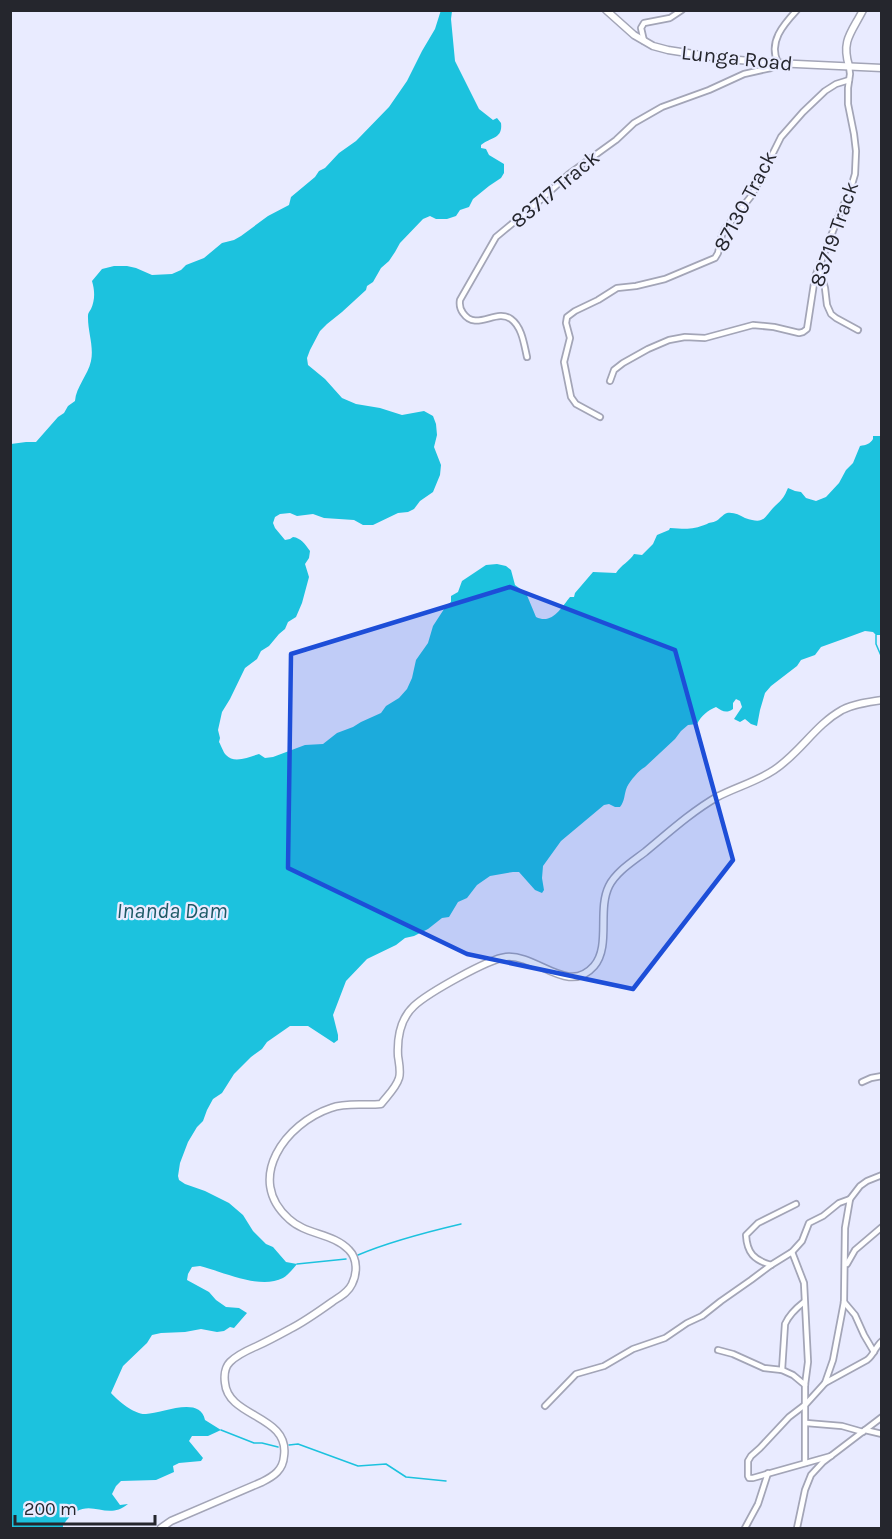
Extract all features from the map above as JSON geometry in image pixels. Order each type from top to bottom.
[{"type":"street","name":"Lunga Road","points":[[606,10],[644,42],[668,50],[777,63],[882,68]]},
{"type":"street","points":[[644,42],[641,27],[644,23],[670,18],[682,10]]},
{"type":"street","points":[[777,63],[775,43],[781,29],[797,10]]},
{"type":"street","points":[[849,66],[845,51],[846,44],[863,10]]},
{"type":"street","name":"83717 Track","points":[[527,357],[521,333],[513,320],[501,315],[481,321],[469,320],[459,304],[496,237],[569,174],[639,120],[662,107],[710,90],[744,74],[771,68],[777,63]]},
{"type":"street","name":"83719 Track","points":[[610,381],[614,370],[623,363],[669,340],[685,337],[705,338],[753,325],[796,332],[803,332],[808,327],[815,277],[855,174],[856,150],[848,104],[849,66]]},
{"type":"street","name":"87130 Track","points":[[600,417],[576,404],[571,397],[564,362],[570,338],[566,324],[567,317],[617,288],[665,279],[715,258],[725,228],[752,195],[781,137],[825,91],[849,80]]},
{"type":"street","points":[[819,267],[831,314],[858,330]]},
{"type":"street","points":[[161,1528],[171,1521],[262,1482],[272,1477],[280,1469],[284,1456],[281,1435],[231,1398],[226,1391],[226,1368],[244,1352],[318,1312],[346,1292],[354,1279],[355,1261],[350,1251],[334,1239],[307,1230],[291,1221],[274,1198],[270,1172],[277,1153],[287,1137],[309,1119],[331,1108],[381,1104],[394,1089],[400,1077],[399,1031],[408,1014],[424,998],[487,963],[505,957],[515,957],[534,962],[564,976],[580,976],[588,971],[594,966],[602,946],[604,902],[608,887],[621,872],[670,831],[711,801],[779,767],[835,715],[856,705],[882,700]]},
{"type":"street","points":[[862,1082],[882,1076]]},
{"type":"street","points":[[825,1383],[833,1360],[844,1302],[845,1228],[850,1199],[860,1186],[882,1175]]},
{"type":"street","points":[[545,1406],[576,1374],[604,1366],[633,1349],[665,1338],[702,1316],[792,1252],[802,1241],[809,1223],[823,1216],[839,1203],[850,1199]]},
{"type":"street","points":[[771,1265],[759,1262],[752,1256],[746,1235],[758,1223],[796,1204]]},
{"type":"street","points":[[845,1270],[849,1258],[855,1251],[882,1227]]},
{"type":"street","points":[[792,1252],[804,1283],[808,1362],[805,1386],[805,1463]]},
{"type":"street","points":[[782,1370],[784,1324],[794,1309],[804,1302]]},
{"type":"street","points":[[844,1302],[855,1315],[874,1352]]},
{"type":"street","points":[[831,1456],[749,1478],[750,1457],[825,1383],[867,1360],[882,1341]]},
{"type":"street","points":[[718,1350],[747,1359],[764,1368],[782,1370],[793,1375],[805,1386]]},
{"type":"street","points":[[797,1528],[805,1490],[811,1475],[823,1462],[882,1417]]},
{"type":"street","points":[[806,1423],[842,1426],[882,1434]]},
{"type":"street","points":[[746,1528],[758,1504],[768,1473]]},
{"type":"highlighted area","points":[[510,587],[675,650],[733,860],[633,989],[467,954],[288,868],[291,654]]},
{"type":"water","name":"Inanda Dam","points":[[441,10],[452,11],[455,61],[479,109],[493,120],[497,118],[501,123],[498,135],[481,145],[481,148],[486,149],[489,155],[504,164],[504,173],[501,178],[473,199],[469,207],[460,210],[456,216],[436,219],[430,216],[423,219],[400,243],[366,290],[320,331],[307,358],[308,365],[342,398],[356,404],[402,415],[424,411],[433,416],[437,435],[434,447],[441,465],[440,475],[433,492],[420,501],[414,509],[398,513],[373,525],[363,525],[354,520],[324,518],[313,514],[297,516],[290,513],[275,517],[273,523],[275,528],[285,540],[293,537],[298,539],[310,551],[305,564],[309,577],[296,617],[288,622],[285,629],[269,646],[261,651],[257,659],[245,668],[222,712],[218,730],[219,742],[225,754],[233,759],[259,754],[265,758],[305,745],[323,744],[337,733],[381,713],[407,689],[416,660],[428,643],[433,626],[451,602],[451,596],[458,592],[462,581],[486,565],[497,564],[511,570],[515,585],[526,593],[536,617],[547,619],[556,614],[570,597],[574,597],[593,572],[616,573],[634,554],[642,555],[653,544],[657,535],[670,528],[697,527],[715,522],[727,513],[734,513],[756,521],[763,519],[782,500],[788,488],[801,492],[806,498],[816,501],[826,497],[853,463],[860,446],[869,443],[873,436],[882,436],[881,635],[865,631],[821,647],[815,655],[801,660],[765,693],[757,726],[745,719],[740,722],[734,719],[742,707],[740,701],[736,699],[731,711],[724,711],[716,707],[707,712],[697,724],[688,725],[681,731],[635,776],[627,787],[620,807],[604,805],[561,841],[543,866],[544,890],[542,893],[535,890],[519,872],[490,876],[477,885],[467,898],[458,902],[449,917],[442,918],[428,929],[405,938],[367,959],[346,981],[333,1015],[338,1040],[334,1043],[308,1026],[290,1026],[267,1042],[234,1074],[222,1093],[213,1099],[203,1121],[188,1142],[180,1163],[179,1180],[229,1203],[243,1215],[253,1231],[266,1244],[273,1247],[286,1262],[297,1264],[283,1278],[264,1282],[242,1279],[200,1266],[192,1267],[187,1280],[209,1292],[226,1307],[239,1308],[247,1313],[234,1328],[230,1327],[224,1331],[201,1329],[152,1335],[147,1343],[123,1366],[111,1393],[127,1407],[142,1414],[188,1407],[196,1409],[202,1413],[205,1420],[221,1430],[208,1436],[192,1436],[189,1441],[203,1458],[201,1461],[179,1463],[173,1466],[174,1472],[156,1480],[121,1481],[112,1494],[120,1505],[128,1504],[119,1509],[80,1510],[72,1515],[63,1528],[11,1528],[11,444],[36,442],[75,401],[91,361],[88,314],[94,299],[92,281],[102,269],[127,266],[152,275],[172,274],[204,258],[222,243],[234,240],[268,216],[289,205],[291,197],[339,153],[356,141],[389,107],[407,81],[435,29]]},
{"type":"waterway","points":[[876,635],[876,644],[882,658]]},
{"type":"waterway","points":[[358,1255],[396,1241],[461,1224]]},
{"type":"waterway","points":[[297,1264],[346,1259]]},
{"type":"waterway","points":[[221,1430],[254,1443],[278,1447]]},
{"type":"waterway","points":[[289,1445],[298,1444],[358,1466],[386,1464],[406,1477],[446,1481]]}]
